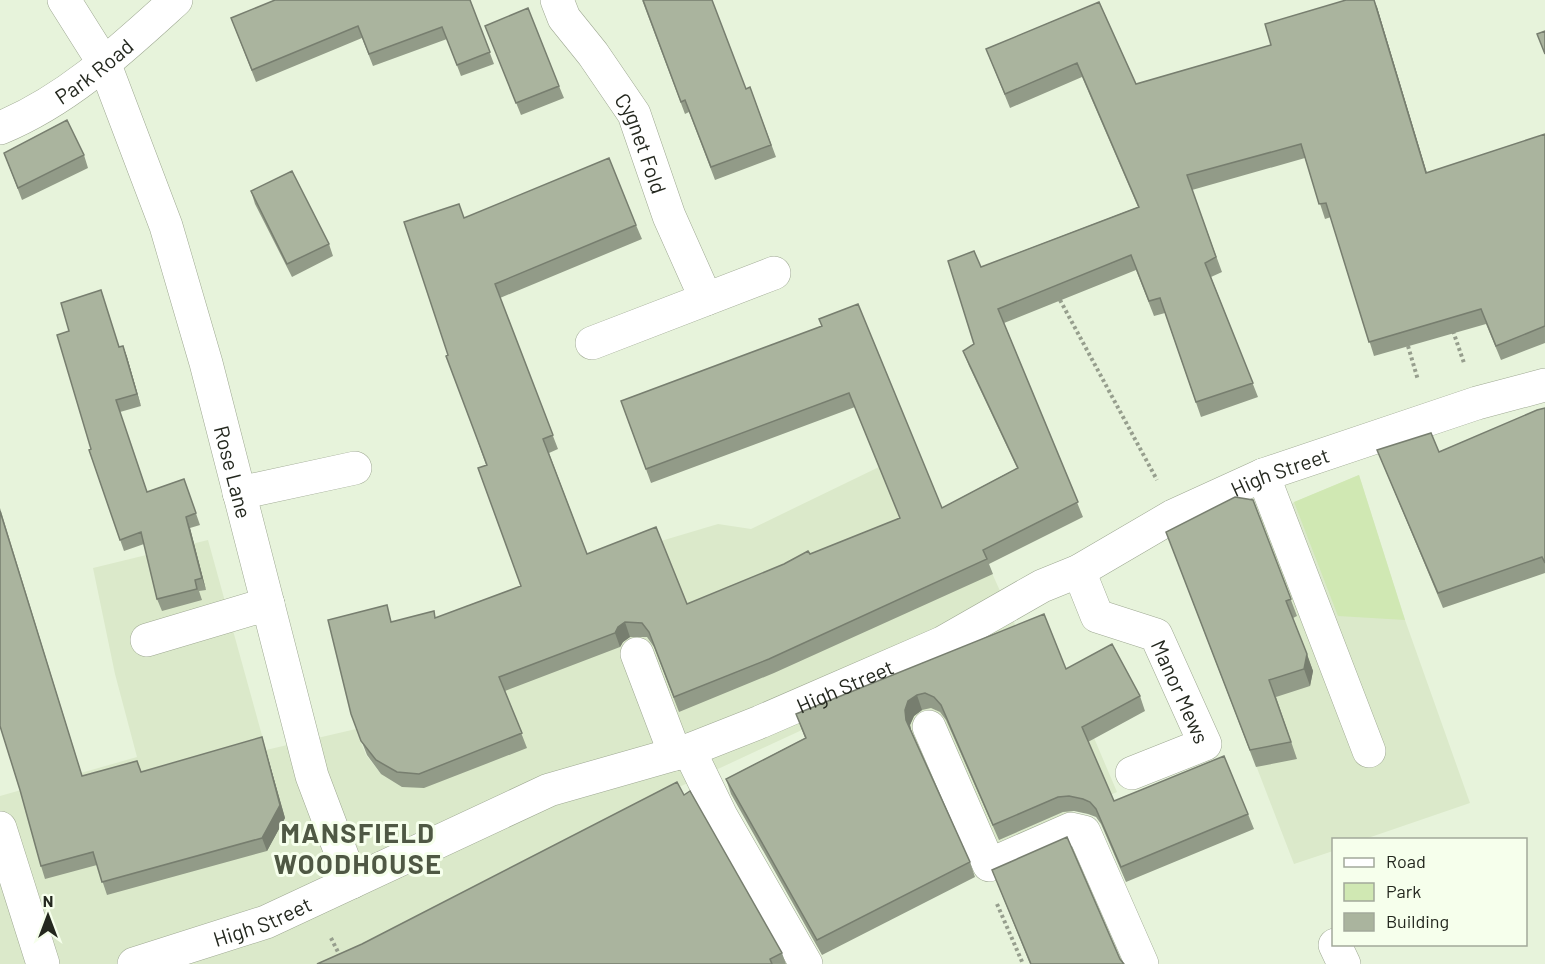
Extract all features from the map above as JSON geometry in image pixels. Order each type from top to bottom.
[{"type":"street","name":"Rose Lane","points":[[64,0],[105,65],[166,226],[206,363],[312,776],[352,882]]},
{"type":"street","name":"Park Road","points":[[0,129],[24,119],[105,65],[176,0]]},
{"type":"street","name":"Cygnet Fold","points":[[557,0],[564,18],[593,54],[634,114],[669,216],[706,299]]},
{"type":"street","points":[[592,343],[774,273]]},
{"type":"street","name":"High Street","points":[[134,964],[266,922],[549,790],[682,752],[904,674],[942,643],[1042,586],[1079,571],[1173,516],[1263,474],[1477,403],[1545,385]]},
{"type":"street","points":[[239,493],[355,468]]},
{"type":"street","points":[[1263,474],[1369,751]]},
{"type":"street","name":"Manor Mews","points":[[1079,571],[1098,616],[1156,635],[1205,744],[1132,773]]},
{"type":"street","points":[[147,640],[268,604]]},
{"type":"street","points":[[637,654],[682,752],[806,964]]},
{"type":"street","points":[[929,727],[989,865],[1071,829],[1084,832],[1142,964]]},
{"type":"street","points":[[0,828],[42,964]]},
{"type":"street","points":[[1335,946],[1344,964]]},
{"type":"path","points":[[1060,300],[1161,489]]},
{"type":"path","points":[[1450,322],[1477,403]]},
{"type":"path","points":[[989,865],[986,876],[1023,964]]},
{"type":"shaded area","points":[[879,467],[908,538],[965,513],[1022,640],[1066,672],[1117,792],[938,870],[825,787],[802,730],[679,787],[769,964],[0,964],[0,796],[137,757],[115,674],[93,568],[208,540],[266,750],[356,729],[366,755],[381,774],[503,690],[661,541],[718,524],[751,529]]},
{"type":"shaded area","points":[[1359,475],[1405,620],[1470,803],[1368,838],[1332,838],[1332,851],[1294,864],[1173,550],[1241,514],[1259,517]]},
{"type":"green space","points":[[1359,475],[1405,620],[1338,616],[1294,502]]},
{"type":"building","points":[[275,0],[470,0],[490,52],[457,65],[442,27],[369,54],[358,26],[252,70],[231,18]]},
{"type":"building","points":[[643,0],[712,0],[746,89],[750,87],[771,145],[711,167],[685,100],[681,102]]},
{"type":"building","points":[[1346,0],[1374,0],[1426,173],[1545,134],[1545,326],[1496,346],[1481,309],[1369,342],[1326,203],[1319,204],[1301,144],[1187,175],[1216,257],[1205,263],[1253,383],[1196,402],[1160,298],[1149,301],[1131,255],[998,309],[1078,502],[983,550],[987,559],[769,659],[674,697],[649,632],[642,623],[625,622],[618,627],[615,633],[499,677],[522,733],[419,774],[397,772],[376,760],[361,741],[351,714],[328,620],[387,605],[391,622],[434,611],[435,618],[521,586],[478,468],[487,465],[446,356],[448,355],[404,222],[459,204],[464,218],[609,158],[636,225],[495,284],[553,435],[543,439],[587,554],[656,527],[687,604],[784,564],[808,551],[810,554],[900,518],[849,393],[646,469],[621,401],[822,326],[819,319],[858,304],[942,508],[1018,468],[963,351],[974,344],[948,261],[974,251],[981,267],[1139,207],[1077,63],[1005,94],[986,49],[1099,2],[1136,84],[1271,45],[1265,24]]},
{"type":"building","points":[[528,8],[559,86],[516,103],[485,26]]},
{"type":"building","points":[[1545,31],[1545,54],[1537,34]]},
{"type":"building","points":[[67,120],[84,155],[18,188],[4,153]]},
{"type":"building","points":[[292,171],[329,244],[287,264],[251,191]]},
{"type":"building","points":[[101,290],[119,347],[123,346],[137,394],[116,400],[147,492],[184,479],[196,513],[186,517],[202,578],[195,580],[197,589],[157,599],[141,532],[120,540],[89,450],[91,449],[57,335],[69,331],[61,303]]},
{"type":"building","points":[[1545,408],[1545,563],[1542,557],[1438,593],[1377,450],[1431,433],[1439,452]]},
{"type":"building","points":[[1235,497],[1253,500],[1291,599],[1286,601],[1307,654],[1304,669],[1269,680],[1291,742],[1250,750],[1166,532]]},
{"type":"building","points":[[0,511],[82,776],[137,761],[141,772],[262,737],[280,805],[262,838],[102,882],[93,852],[41,866],[0,726]]},
{"type":"building","points":[[1044,614],[1066,669],[1112,644],[1140,696],[1082,727],[1114,801],[1224,756],[1248,814],[1121,867],[1096,809],[1090,802],[1083,799],[1069,796],[1058,797],[993,825],[941,705],[934,697],[925,693],[917,695],[908,701],[905,710],[906,720],[970,862],[817,940],[726,779],[806,738],[796,714]]},
{"type":"building","points":[[677,782],[684,795],[690,791],[782,953],[770,959],[772,964],[317,964],[362,944]]},
{"type":"building","points":[[1067,837],[1124,964],[1031,964],[992,870]]},
{"type":"district","name":"MANSFIELD WOODHOUSE","points":[[358,848]]}]
